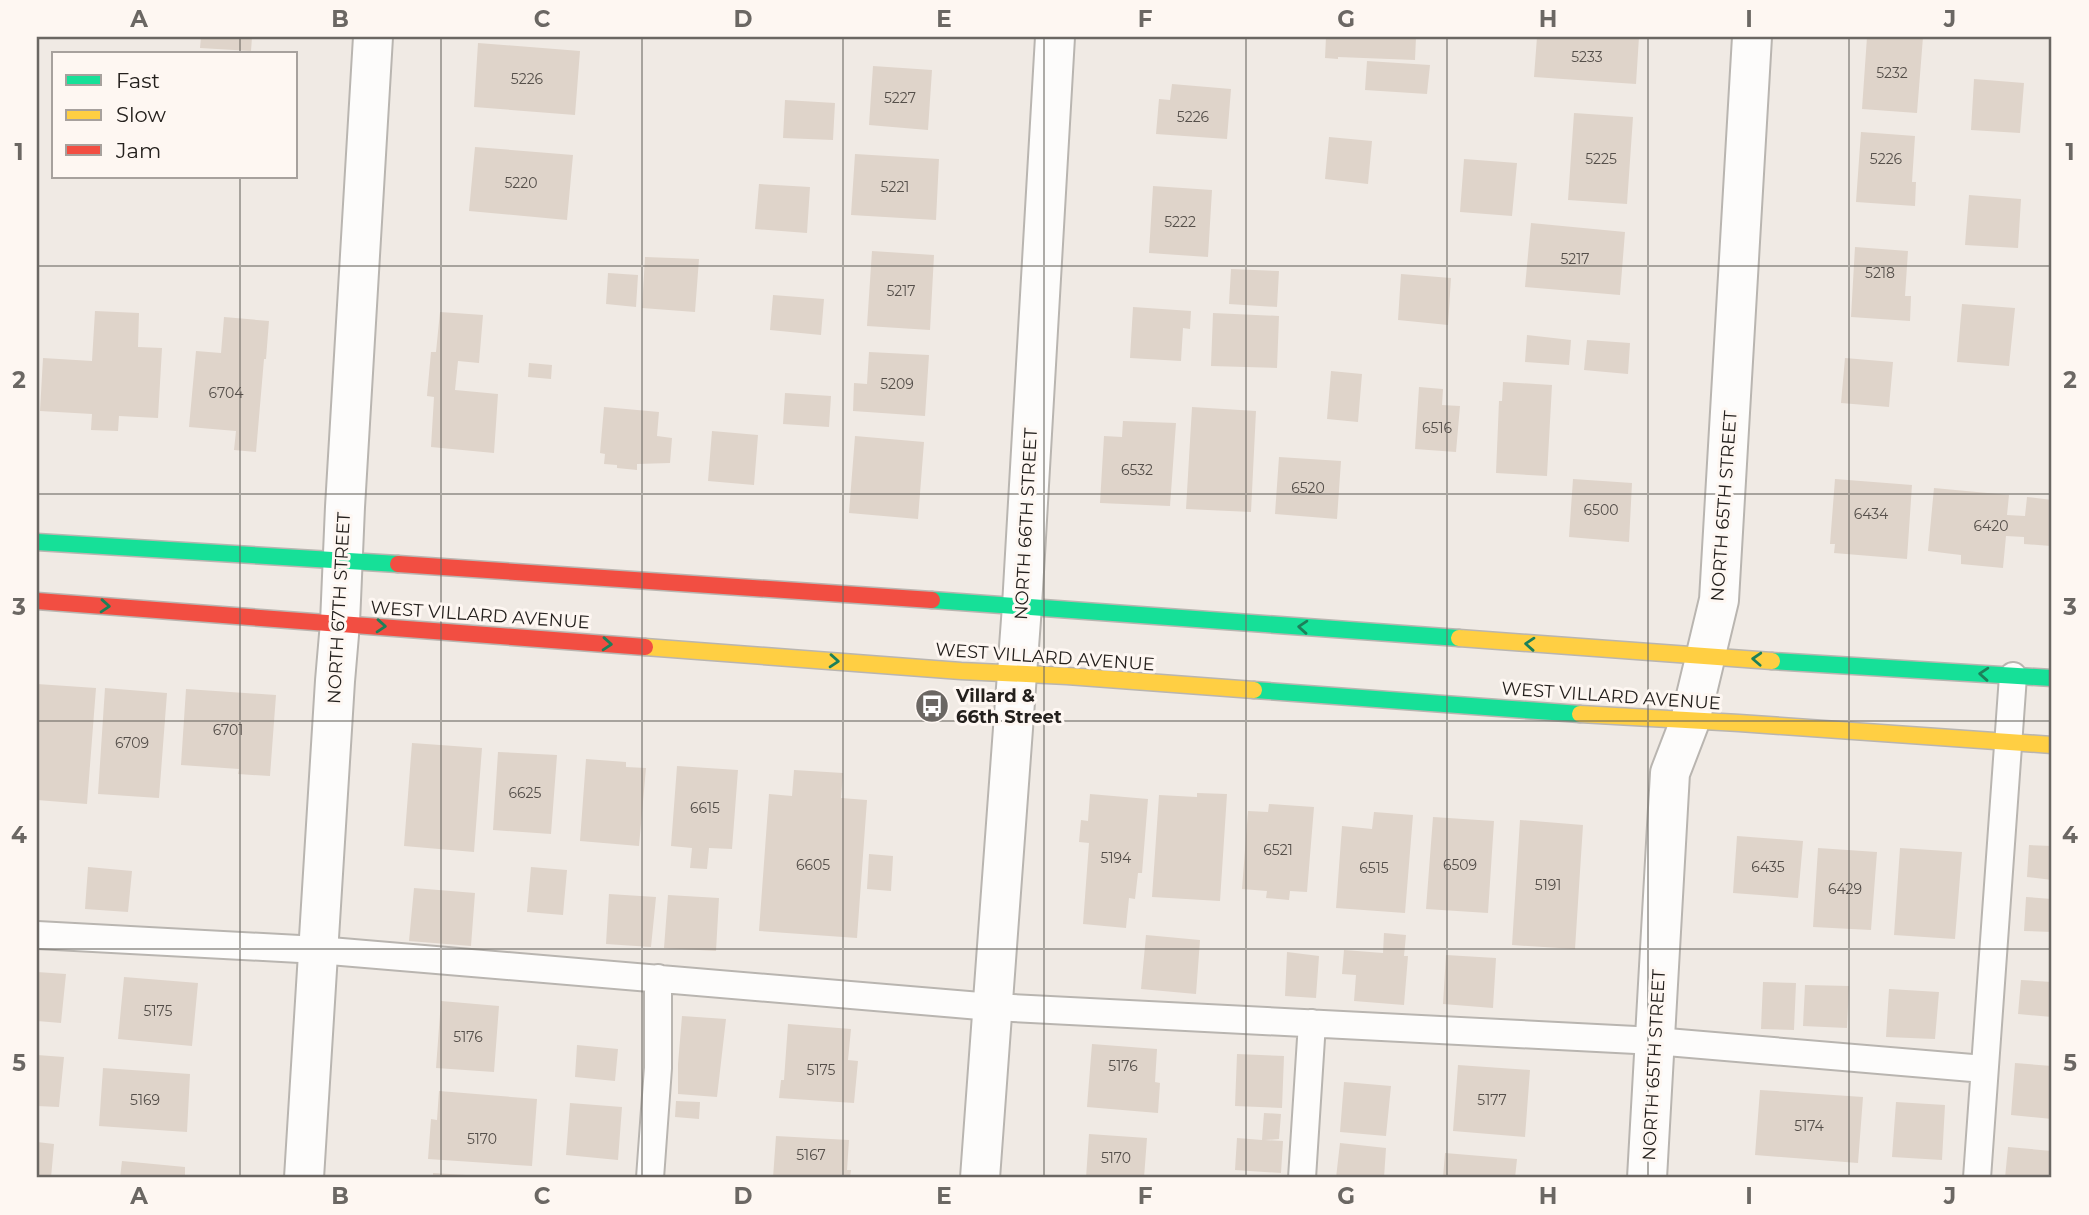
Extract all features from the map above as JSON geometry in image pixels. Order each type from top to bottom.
[{"type":"street","name":"NORTH 67TH STREET","points":[[304,1178],[340,623],[373,37]]},
{"type":"street","name":"NORTH 66TH STREET","points":[[980,1178],[1022,606],[1055,37]]},
{"type":"street","name":"NORTH 65TH STREET","points":[[1647,1178],[1670,773],[1690,721],[1719,600],[1752,37]]},
{"type":"street","points":[[37,542],[1022,606],[1706,657],[2052,678]]},
{"type":"street","name":"WEST VILLARD AVENUE","points":[[37,601],[961,671],[2052,745]]},
{"type":"lane","points":[[1977,1178],[2013,676]]},
{"type":"lane","points":[[37,934],[318,950],[992,1007],[1655,1041],[1984,1069]]},
{"type":"lane","points":[[650,1178],[658,1068],[658,978]]},
{"type":"lane","points":[[1302,1178],[1312,1023]]},
{"type":"building","points":[[201,37],[252,37],[251,51],[200,48]]},
{"type":"building","points":[[1326,37],[1416,37],[1415,60],[1325,58]]},
{"type":"building","points":[[1537,37],[1639,37],[1636,84],[1534,77]]},
{"type":"building","points":[[1867,37],[1923,37],[1917,113],[1862,109]]},
{"type":"building","points":[[478,43],[580,51],[575,115],[474,107]]},
{"type":"building","points":[[1367,61],[1430,65],[1427,94],[1365,90]]},
{"type":"building","points":[[873,66],[932,70],[928,130],[869,125]]},
{"type":"building","points":[[1974,79],[2024,83],[2020,133],[1971,130]]},
{"type":"building","points":[[1172,84],[1231,89],[1227,139],[1156,134],[1159,99],[1170,100]]},
{"type":"building","points":[[785,100],[835,103],[833,140],[783,138]]},
{"type":"building","points":[[1574,113],[1633,117],[1627,204],[1568,200]]},
{"type":"building","points":[[1861,132],[1915,136],[1912,182],[1916,182],[1915,206],[1856,202]]},
{"type":"building","points":[[1329,137],[1372,141],[1368,184],[1325,179]]},
{"type":"building","points":[[475,147],[573,155],[567,220],[469,211]]},
{"type":"building","points":[[855,154],[939,159],[936,220],[851,215]]},
{"type":"building","points":[[1464,159],[1517,163],[1512,216],[1460,212]]},
{"type":"building","points":[[759,184],[810,187],[807,233],[755,229]]},
{"type":"building","points":[[1153,186],[1212,190],[1208,257],[1149,253]]},
{"type":"building","points":[[1969,195],[2021,199],[2018,248],[1965,245]]},
{"type":"building","points":[[1531,223],[1625,232],[1620,295],[1525,287]]},
{"type":"building","points":[[1855,247],[1908,251],[1905,296],[1911,296],[1910,321],[1851,317]]},
{"type":"building","points":[[872,251],[934,255],[930,330],[867,326]]},
{"type":"building","points":[[645,257],[699,259],[695,312],[642,308]]},
{"type":"building","points":[[1231,269],[1279,271],[1277,307],[1229,304]]},
{"type":"building","points":[[608,273],[638,275],[636,307],[606,304]]},
{"type":"building","points":[[1401,274],[1451,278],[1448,325],[1398,320]]},
{"type":"building","points":[[773,295],[824,299],[821,335],[770,330]]},
{"type":"building","points":[[1962,304],[2015,308],[2009,366],[1957,362]]},
{"type":"building","points":[[1133,307],[1191,311],[1190,329],[1183,328],[1181,361],[1130,358]]},
{"type":"building","points":[[95,311],[139,313],[138,347],[162,348],[158,418],[119,416],[118,431],[91,430],[92,414],[40,411],[43,358],[92,361]]},
{"type":"building","points":[[440,312],[483,315],[479,363],[458,361],[455,390],[498,394],[494,453],[431,447],[434,397],[427,396],[431,352],[436,352]]},
{"type":"building","points":[[1213,313],[1279,316],[1277,368],[1211,366]]},
{"type":"building","points":[[224,317],[269,321],[256,452],[234,450],[236,431],[189,427],[196,351],[221,353]]},
{"type":"building","points":[[1527,335],[1571,340],[1569,365],[1525,362]]},
{"type":"building","points":[[1587,340],[1630,343],[1628,374],[1584,370]]},
{"type":"building","points":[[869,352],[929,355],[925,416],[853,411],[854,383],[867,384]]},
{"type":"building","points":[[1845,358],[1893,362],[1889,407],[1841,403]]},
{"type":"building","points":[[529,363],[552,365],[551,379],[528,377]]},
{"type":"building","points":[[1331,371],[1362,374],[1358,422],[1327,419]]},
{"type":"building","points":[[1503,382],[1552,385],[1547,476],[1496,473],[1499,401],[1502,401]]},
{"type":"building","points":[[1419,387],[1443,389],[1442,405],[1460,406],[1456,452],[1415,449]]},
{"type":"building","points":[[785,393],[831,396],[829,427],[783,424]]},
{"type":"building","points":[[604,407],[659,412],[657,436],[672,438],[670,463],[637,464],[637,470],[604,464],[605,454],[600,453]]},
{"type":"building","points":[[1192,407],[1256,411],[1251,512],[1186,509]]},
{"type":"building","points":[[1123,421],[1176,423],[1170,506],[1100,503],[1104,436],[1122,437]]},
{"type":"building","points":[[712,431],[758,435],[754,485],[708,481]]},
{"type":"building","points":[[855,436],[924,442],[918,519],[849,513]]},
{"type":"building","points":[[1279,457],[1341,461],[1337,519],[1275,514]]},
{"type":"building","points":[[1573,479],[1632,483],[1629,542],[1569,537]]},
{"type":"building","points":[[1835,479],[1912,485],[1907,559],[1834,553],[1835,544],[1830,544]]},
{"type":"building","points":[[1934,488],[2009,495],[2007,515],[2025,516],[2027,497],[2052,500],[2051,546],[2024,544],[2024,537],[2006,536],[2003,568],[1961,564],[1961,555],[1928,551]]},
{"type":"building","points":[[37,684],[96,688],[87,804],[37,800]]},
{"type":"building","points":[[105,688],[167,693],[159,798],[98,794]]},
{"type":"building","points":[[186,689],[276,695],[270,776],[238,774],[239,769],[181,765]]},
{"type":"building","points":[[412,743],[482,748],[474,852],[404,846]]},
{"type":"building","points":[[498,752],[557,755],[551,834],[493,830]]},
{"type":"building","points":[[586,759],[626,762],[626,767],[646,768],[639,846],[580,841]]},
{"type":"building","points":[[677,766],[738,770],[732,849],[709,848],[707,869],[690,868],[692,848],[671,846]]},
{"type":"building","points":[[794,770],[843,773],[841,798],[867,800],[857,938],[759,931],[769,794],[792,796]]},
{"type":"building","points":[[1197,793],[1227,794],[1220,901],[1152,897],[1159,795],[1197,797]]},
{"type":"building","points":[[1090,794],[1148,799],[1142,873],[1138,873],[1135,899],[1129,898],[1126,928],[1083,924],[1089,843],[1079,842],[1081,820],[1088,821]]},
{"type":"building","points":[[1269,804],[1314,807],[1307,892],[1290,891],[1289,900],[1266,898],[1267,891],[1242,889],[1248,811],[1268,812]]},
{"type":"building","points":[[1374,812],[1413,815],[1405,913],[1336,908],[1342,826],[1372,829]]},
{"type":"building","points":[[1433,817],[1494,821],[1488,913],[1426,909]]},
{"type":"building","points":[[1520,820],[1583,825],[1575,949],[1512,945]]},
{"type":"building","points":[[1737,836],[1803,841],[1798,898],[1733,893]]},
{"type":"building","points":[[2029,845],[2052,846],[2052,880],[2027,877]]},
{"type":"building","points":[[1818,848],[1877,852],[1871,930],[1813,927]]},
{"type":"building","points":[[1900,848],[1962,852],[1955,939],[1894,935]]},
{"type":"building","points":[[869,854],[893,856],[891,891],[867,889]]},
{"type":"building","points":[[88,867],[132,871],[128,912],[85,909]]},
{"type":"building","points":[[531,867],[567,870],[563,915],[527,912]]},
{"type":"building","points":[[414,888],[475,893],[471,946],[409,941]]},
{"type":"building","points":[[609,894],[656,897],[651,947],[606,944]]},
{"type":"building","points":[[668,895],[719,898],[716,951],[664,948]]},
{"type":"building","points":[[2026,897],[2052,899],[2052,932],[2024,931]]},
{"type":"building","points":[[1384,933],[1406,935],[1404,956],[1408,956],[1404,1005],[1354,1001],[1356,975],[1342,974],[1344,950],[1383,953]]},
{"type":"building","points":[[1146,935],[1200,940],[1196,994],[1141,989]]},
{"type":"building","points":[[1287,952],[1319,956],[1316,998],[1285,996]]},
{"type":"building","points":[[1446,955],[1496,958],[1493,1008],[1443,1004]]},
{"type":"building","points":[[37,972],[66,974],[61,1023],[37,1021]]},
{"type":"building","points":[[124,977],[198,983],[192,1046],[118,1039]]},
{"type":"building","points":[[2021,980],[2052,982],[2052,1017],[2018,1014]]},
{"type":"building","points":[[1763,982],[1796,983],[1794,1030],[1761,1029]]},
{"type":"building","points":[[1805,985],[1849,986],[1847,1028],[1803,1026]]},
{"type":"building","points":[[1889,989],[1939,992],[1935,1039],[1886,1037]]},
{"type":"building","points":[[441,1001],[499,1006],[494,1072],[436,1068]]},
{"type":"building","points":[[682,1016],[726,1019],[717,1097],[678,1094]]},
{"type":"building","points":[[788,1024],[851,1029],[848,1060],[858,1061],[854,1103],[779,1098],[781,1080],[784,1080]]},
{"type":"building","points":[[1092,1044],[1157,1049],[1155,1082],[1160,1083],[1158,1113],[1087,1107]]},
{"type":"building","points":[[577,1045],[618,1049],[615,1081],[575,1077]]},
{"type":"building","points":[[1237,1054],[1284,1056],[1282,1108],[1235,1106]]},
{"type":"building","points":[[37,1055],[64,1057],[59,1107],[37,1106]]},
{"type":"building","points":[[2015,1063],[2052,1066],[2052,1119],[2011,1115]]},
{"type":"building","points":[[1458,1065],[1530,1070],[1525,1137],[1453,1131]]},
{"type":"building","points":[[103,1068],[190,1074],[187,1132],[99,1126]]},
{"type":"building","points":[[1344,1082],[1391,1086],[1386,1136],[1340,1132]]},
{"type":"building","points":[[1760,1090],[1863,1097],[1858,1163],[1755,1155]]},
{"type":"building","points":[[439,1091],[537,1099],[532,1166],[428,1159],[431,1119],[437,1120]]},
{"type":"building","points":[[676,1101],[700,1102],[699,1119],[675,1117]]},
{"type":"building","points":[[1896,1102],[1945,1105],[1942,1160],[1892,1157]]},
{"type":"building","points":[[570,1103],[622,1107],[618,1160],[566,1155]]},
{"type":"building","points":[[1264,1113],[1281,1114],[1279,1139],[1265,1140],[1283,1141],[1281,1173],[1235,1170],[1237,1138],[1262,1140]]},
{"type":"building","points":[[1089,1134],[1147,1138],[1144,1178],[1086,1178]]},
{"type":"building","points":[[776,1136],[849,1140],[847,1170],[851,1170],[850,1178],[773,1178]]},
{"type":"building","points":[[37,1142],[54,1144],[51,1178],[37,1178]]},
{"type":"building","points":[[1340,1143],[1386,1148],[1384,1178],[1336,1178]]},
{"type":"building","points":[[2008,1147],[2052,1151],[2052,1178],[2005,1178]]},
{"type":"building","points":[[1445,1153],[1517,1159],[1515,1178],[1443,1178]]},
{"type":"building","points":[[122,1161],[185,1167],[185,1178],[120,1178]]},
{"type":"building","points":[[433,1173],[483,1176],[483,1178],[433,1178]]},
{"type":"traffic: fast","points":[[37,542],[398,564]]},
{"type":"traffic: fast","points":[[932,600],[1459,638]]},
{"type":"traffic: fast","points":[[1772,661],[2052,678]]},
{"type":"traffic: fast","points":[[1254,690],[1580,714]]},
{"type":"traffic: slow","points":[[1459,638],[1772,661]]},
{"type":"traffic: slow","points":[[645,647],[1254,690]]},
{"type":"traffic: slow","points":[[1580,714],[2052,745]]},
{"type":"traffic: jam","points":[[398,564],[932,600]]},
{"type":"traffic: jam","points":[[37,601],[645,647]]},
{"type":"place","name":"Villard & 66th Street","points":[[932,706]]}]
